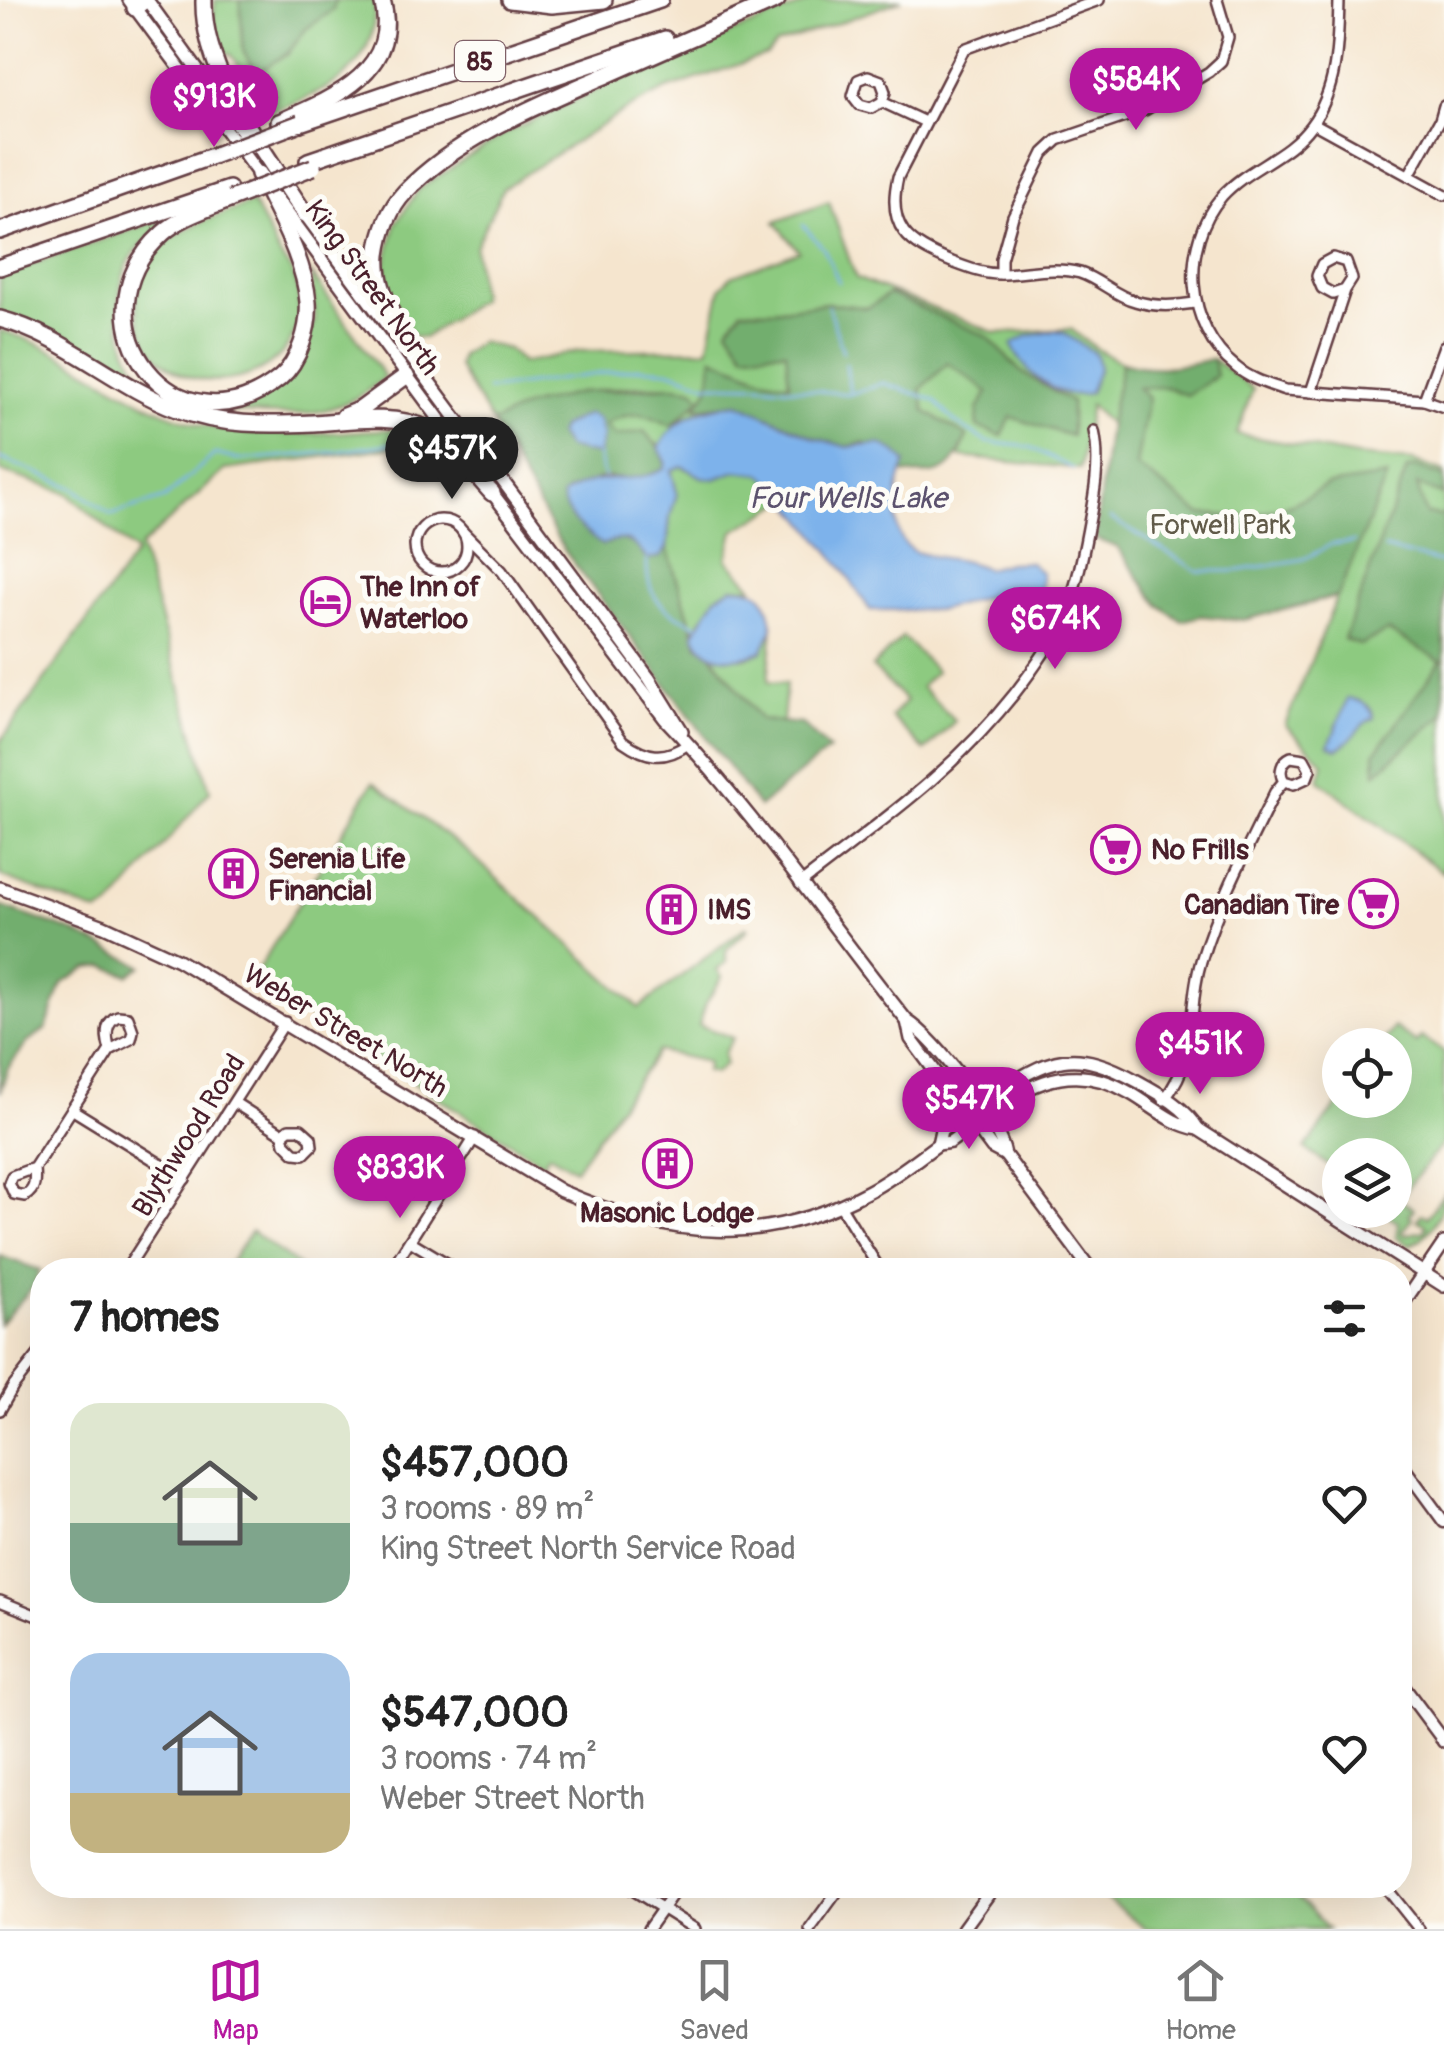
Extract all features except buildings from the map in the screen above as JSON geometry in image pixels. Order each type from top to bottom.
[{"type":"highway","points":[[204,0],[206,39],[231,96],[305,214]]},
{"type":"highway","points":[[206,158],[347,90],[371,67],[385,40],[382,0]]},
{"type":"highway","points":[[510,0],[552,5],[604,0]]},
{"type":"highway","name":"85","points":[[0,231],[300,122],[660,0]]},
{"type":"highway","points":[[404,349],[380,286],[378,255],[391,210],[405,192],[456,151],[533,107],[777,0]]},
{"type":"highway","name":"85","points":[[0,267],[230,194],[346,148],[777,0]]},
{"type":"highway","points":[[230,194],[163,232],[136,265],[124,302],[128,338],[147,374],[176,396],[211,404],[238,400],[266,389],[288,370],[302,342],[308,303],[296,257],[259,174]]},
{"type":"highway","points":[[0,319],[53,339],[132,388],[178,410],[241,423],[368,420],[422,427],[438,437],[492,494]]},
{"type":"highway","points":[[310,423],[361,409],[406,376]]},
{"type":"main road","name":"King Street North","points":[[139,2],[305,214],[649,678],[688,744]]},
{"type":"main road","name":"King Street North","points":[[139,2],[492,494],[665,719],[907,1021],[922,1030],[979,1103],[1003,1141],[1005,1156]]},
{"type":"main road","name":"Weber Street North","points":[[0,888],[145,944],[285,1022],[561,1191],[610,1212],[665,1227],[752,1229],[786,1224],[840,1205],[870,1191],[938,1144],[950,1142],[1035,1085],[1075,1074],[1111,1082],[1184,1127],[1198,1129],[1400,1258]]},
{"type":"main road","name":"King Street North","points":[[907,1021],[911,1039],[992,1148],[1005,1156],[1082,1258]]},
{"type":"main road","name":"Weber Street North","points":[[938,1144],[941,1130],[1014,1080],[1053,1062],[1082,1060],[1110,1066],[1165,1098],[1190,1116],[1198,1129]]},
{"type":"main road","points":[[961,1080],[975,1084],[1014,1080]]},
{"type":"main road","points":[[1412,1288],[1444,1243]]},
{"type":"main road","name":"Weber Street North","points":[[1412,1266],[1444,1286]]},
{"type":"main road","points":[[1412,1698],[1444,1742]]},
{"type":"main road","points":[[963,1929],[986,1898]]},
{"type":"street","points":[[1099,0],[964,49],[898,177],[894,195],[899,226],[922,248],[978,272],[1060,270],[1082,274],[1134,301],[1173,306],[1196,304]]},
{"type":"street","points":[[1001,274],[1001,259],[1013,216],[1044,153],[1058,140],[1144,110],[1209,72],[1221,61],[1228,37],[1217,0]]},
{"type":"street","points":[[1339,0],[1332,79],[1313,123],[1279,156],[1245,176],[1222,196],[1205,222],[1196,245],[1196,304],[1206,328],[1234,366],[1284,390],[1424,400],[1444,407]]},
{"type":"street","points":[[882,102],[925,122]]},
{"type":"street","points":[[1410,175],[1444,106]]},
{"type":"street","points":[[1313,123],[1444,195]]},
{"type":"street","points":[[1311,392],[1352,279],[1346,262],[1334,258],[1322,264],[1317,276],[1322,288],[1333,294],[1345,290]]},
{"type":"street","points":[[1424,400],[1444,346]]},
{"type":"street","points":[[800,884],[957,760],[1036,665],[1062,622],[1082,562],[1094,491],[1094,430]]},
{"type":"street","points":[[463,532],[467,550],[460,565],[434,572],[421,563],[415,546],[420,531],[426,524],[446,520],[463,532],[502,571],[623,741],[639,753],[654,757],[669,756],[688,744]]},
{"type":"street","points":[[1156,1110],[1184,1069],[1200,964],[1220,907],[1284,781]]},
{"type":"street","name":"Blythwood Road","points":[[134,1258],[285,1022]]},
{"type":"street","points":[[34,1168],[110,1050]]},
{"type":"street","points":[[235,1102],[283,1134]]},
{"type":"street","points":[[73,1110],[185,1179]]},
{"type":"street","points":[[399,1258],[475,1137]]},
{"type":"street","points":[[840,1205],[873,1258]]},
{"type":"street","points":[[410,1241],[438,1258]]},
{"type":"street","points":[[0,1410],[30,1366]]},
{"type":"street","points":[[1412,1478],[1444,1522]]},
{"type":"street","points":[[0,1601],[30,1613]]},
{"type":"street","points":[[646,1898],[695,1929]]},
{"type":"street","points":[[648,1929],[670,1898]]},
{"type":"street","points":[[810,1929],[833,1898]]},
{"type":"street","points":[[1394,1898],[1419,1929]]},
{"type":"green space","points":[[215,0],[240,0],[288,53],[305,29],[333,10],[335,0],[375,0],[373,26],[367,47],[342,78],[305,99],[260,115],[240,67],[229,53],[220,55],[213,17]]},
{"type":"green space","points":[[240,0],[335,0],[333,10],[306,29],[288,53],[256,73],[243,51]]},
{"type":"green space","points":[[815,0],[902,0],[776,45],[767,55],[667,89],[629,108],[503,188],[475,247],[480,299],[424,338],[413,337],[390,293],[385,265],[396,223],[419,189],[504,134],[645,67]]},
{"type":"green space","name":"Forwell Park","points":[[829,202],[856,278],[996,333],[1071,329],[1106,354],[1137,366],[1170,367],[1213,359],[1253,389],[1237,434],[1357,456],[1413,461],[1444,472],[1444,873],[1319,780],[1324,763],[1285,725],[1337,597],[1243,620],[1176,611],[1117,547],[1095,539],[1109,425],[1090,405],[1080,469],[959,457],[967,436],[925,411],[920,389],[948,362],[989,392],[1011,416],[1071,435],[1071,402],[1020,371],[988,337],[889,294],[868,308],[827,303],[742,310],[787,351],[789,384],[763,378],[713,357],[709,388],[698,407],[712,406],[681,419],[659,448],[656,443],[615,436],[604,424],[619,417],[648,413],[694,389],[643,386],[591,392],[540,404],[492,423],[458,367],[461,355],[480,342],[508,349],[522,363],[579,351],[708,349],[721,287],[731,276],[799,251],[775,222]]},
{"type":"green space","points":[[252,203],[295,279],[297,325],[283,352],[258,371],[228,380],[197,379],[169,367],[147,343],[137,307],[138,284],[146,265],[173,237]]},
{"type":"green space","points":[[165,218],[167,223],[140,246],[129,263],[123,277],[120,310],[131,358],[142,375],[168,399],[52,332],[0,315],[0,275]]},
{"type":"green space","points":[[311,273],[385,377],[365,393],[323,411],[279,415],[208,409],[295,371],[315,319]]},
{"type":"green space","points":[[889,294],[988,337],[1020,371],[1071,402],[1071,436],[1011,417],[1002,436],[977,427],[978,409],[988,392],[948,363],[921,389],[925,411],[967,436],[956,458],[936,473],[902,473],[906,463],[863,443],[847,447],[816,438],[738,403],[696,408],[700,399],[671,426],[638,414],[605,424],[615,436],[644,431],[662,453],[665,469],[635,480],[604,477],[568,491],[609,543],[615,539],[627,541],[660,557],[667,548],[698,645],[712,655],[761,720],[802,724],[829,750],[759,807],[564,550],[492,423],[527,406],[582,392],[674,386],[694,389],[702,399],[709,388],[713,357],[763,378],[789,384],[786,351],[745,353],[728,328],[742,310],[827,303],[868,308]]},
{"type":"green space","points":[[0,330],[52,351],[175,417],[202,425],[276,434],[401,429],[416,444],[225,470],[140,547],[210,791],[110,908],[98,913],[0,876],[0,742],[136,553],[67,493],[0,471]]},
{"type":"green space","points":[[1213,359],[1216,376],[1187,395],[1166,387],[1138,388],[1148,398],[1136,466],[1200,514],[1245,516],[1292,504],[1328,485],[1387,476],[1338,596],[1243,620],[1201,616],[1182,621],[1159,605],[1117,547],[1095,539],[1109,425],[1122,362],[1156,367]]},
{"type":"green space","points":[[681,466],[715,479],[736,471],[762,474],[788,500],[734,531],[727,559],[753,587],[732,587],[694,633],[667,548],[677,493],[671,470]]},
{"type":"green space","points":[[1416,467],[1444,477],[1444,495],[1417,485],[1426,514],[1444,516],[1444,714],[1376,773],[1375,753],[1441,661],[1388,631],[1360,645],[1344,639],[1407,469]]},
{"type":"green space","points":[[773,628],[768,682],[786,684],[783,722],[761,720],[712,655],[746,658],[762,651]]},
{"type":"green space","points":[[903,637],[936,671],[921,687],[955,721],[925,751],[891,717],[906,701],[872,667]]},
{"type":"green space","points":[[373,782],[467,851],[639,1008],[746,927],[726,950],[726,963],[717,970],[722,977],[706,1003],[699,1025],[733,1038],[724,1053],[725,1064],[715,1074],[706,1072],[707,1062],[658,1051],[575,1169],[549,1154],[543,1163],[251,981]]},
{"type":"green space","points":[[0,906],[69,930],[142,966],[129,975],[104,966],[88,968],[62,984],[46,1029],[29,1041],[8,1068],[0,1093]]},
{"type":"green space","points":[[1421,1037],[1444,1052],[1444,1142],[1412,1183],[1412,1138],[1322,1138],[1322,1161],[1305,1149],[1328,1118],[1412,1118],[1412,1040],[1416,1043]]},
{"type":"green space","points":[[1444,1193],[1438,1216],[1416,1242],[1409,1245],[1396,1237],[1397,1228],[1404,1228],[1401,1232],[1404,1235],[1424,1231],[1426,1225],[1417,1220],[1421,1214],[1427,1217]]},
{"type":"green space","points":[[251,1231],[288,1258],[233,1258]]},
{"type":"green space","points":[[0,1256],[30,1266],[30,1290],[0,1324]]},
{"type":"green space","points":[[1105,1898],[1299,1898],[1328,1929],[1146,1929]]},
{"type":"water","points":[[1055,331],[1096,354],[1099,368],[1089,393],[1066,393],[1043,382],[1024,365],[1012,344],[1027,336]]},
{"type":"water","name":"Four Wells Lake","points":[[738,403],[816,438],[847,447],[880,444],[896,452],[906,463],[896,511],[900,536],[907,546],[916,552],[987,569],[1029,562],[1042,573],[1036,605],[1020,616],[989,596],[940,610],[870,610],[838,562],[762,474],[736,471],[715,479],[682,466],[671,470],[677,493],[667,548],[660,557],[647,559],[627,541],[602,545],[571,518],[562,496],[588,483],[638,477],[664,469],[666,462],[659,448],[674,428],[702,411]]},
{"type":"water","points":[[588,414],[598,419],[603,436],[598,455],[567,448],[558,434],[562,426]]},
{"type":"water","points":[[732,587],[751,589],[762,596],[773,628],[762,651],[732,658],[705,650],[694,633],[716,597]]},
{"type":"water","points":[[1348,698],[1365,704],[1374,718],[1336,749],[1329,745]]},
{"type":"waterway","points":[[803,225],[824,249],[839,282]]},
{"type":"waterway","points":[[828,306],[843,352]]},
{"type":"waterway","points":[[846,364],[850,392]]},
{"type":"waterway","points":[[487,390],[639,368],[668,370],[707,384],[850,394],[883,383],[934,400],[955,422],[986,442],[1030,447],[1074,469]]},
{"type":"waterway","points":[[0,458],[74,488],[111,515],[165,498],[215,454],[239,460],[404,442]]},
{"type":"waterway","points":[[598,455],[604,477]]},
{"type":"waterway","points":[[1110,518],[1198,571],[1236,571],[1304,559],[1332,544],[1354,542]]},
{"type":"waterway","points":[[1385,549],[1444,563]]},
{"type":"waterway","points":[[647,559],[653,594],[674,614],[697,625]]},
{"type":"place","name":"The Inn of Waterloo","points":[[325,602]]},
{"type":"place","name":"No Frills","points":[[1116,849]]},
{"type":"place","name":"Serenia Life Financial","points":[[233,874]]},
{"type":"place","name":"Canadian Tire","points":[[1374,904]]},
{"type":"place","name":"IMS","points":[[672,909]]},
{"type":"place","name":"Masonic Lodge","points":[[667,1164]]}]
